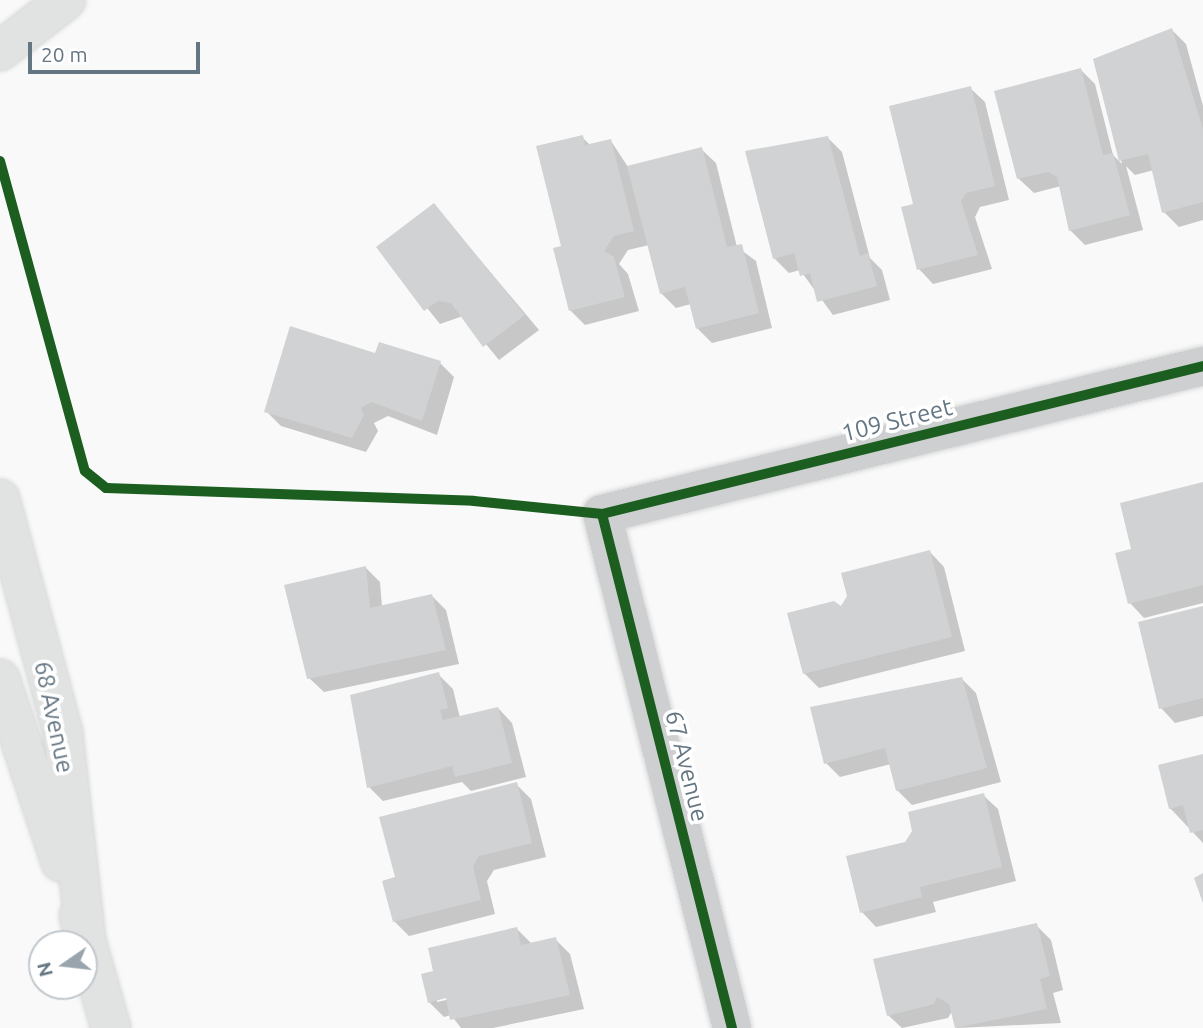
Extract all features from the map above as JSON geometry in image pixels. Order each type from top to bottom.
[{"type":"main road","points":[[0,51],[66,0]]},
{"type":"main road","name":"68 Avenue","points":[[0,499],[62,733],[85,930]]},
{"type":"main road","name":"68 Avenue","points":[[0,679],[83,930]]},
{"type":"main road","name":"68 Avenue","points":[[98,982],[111,1028]]},
{"type":"street","name":"109 Street","points":[[601,514],[1203,366]]},
{"type":"street","name":"67 Avenue","points":[[601,514],[732,1028]]},
{"type":"building","points":[[1172,28],[1203,129],[1203,202],[1162,213],[1148,154],[1119,161],[1093,59]]},
{"type":"building","points":[[1081,68],[1103,155],[1113,153],[1130,215],[1069,231],[1057,177],[1048,172],[1017,179],[994,91]]},
{"type":"building","points":[[971,86],[995,186],[966,193],[961,201],[978,255],[917,270],[901,207],[913,204],[889,106]]},
{"type":"building","points":[[583,135],[585,145],[611,139],[634,231],[614,236],[604,251],[614,257],[625,297],[569,311],[553,248],[561,246],[536,146]]},
{"type":"building","points":[[828,136],[860,256],[868,253],[877,286],[817,302],[810,273],[800,276],[794,253],[773,259],[745,151]]},
{"type":"building","points":[[702,147],[727,247],[742,244],[759,313],[696,329],[685,287],[660,294],[627,166]]},
{"type":"building","points":[[434,203],[525,315],[483,347],[451,303],[438,301],[424,311],[376,247]]},
{"type":"building","points":[[290,326],[375,353],[379,342],[441,361],[422,421],[372,402],[361,408],[364,415],[352,438],[264,412]]},
{"type":"building","points":[[1203,482],[1203,585],[1128,604],[1115,553],[1131,549],[1120,503]]},
{"type":"building","points":[[930,550],[952,637],[803,674],[787,613],[834,601],[841,606],[847,596],[841,573]]},
{"type":"building","points":[[366,566],[370,608],[432,594],[446,650],[307,679],[284,585]]},
{"type":"building","points":[[1203,606],[1203,698],[1159,709],[1138,622]]},
{"type":"building","points":[[439,672],[448,708],[440,710],[443,720],[498,707],[512,763],[455,777],[452,766],[367,788],[350,695]]},
{"type":"building","points":[[962,677],[987,768],[896,791],[885,748],[824,764],[810,707]]},
{"type":"building","points":[[1203,754],[1203,830],[1190,833],[1183,805],[1169,809],[1158,765]]},
{"type":"building","points":[[517,782],[532,843],[479,856],[473,866],[481,900],[393,922],[382,881],[395,877],[379,817]]},
{"type":"building","points":[[984,793],[1002,867],[920,887],[922,897],[860,913],[846,856],[905,842],[912,831],[908,812]]},
{"type":"building","points":[[1203,873],[1203,903],[1194,878]]},
{"type":"building","points":[[1037,923],[1050,976],[1040,979],[1047,1009],[955,1028],[949,1004],[937,997],[934,1004],[887,1016],[873,959]]},
{"type":"building","points":[[517,927],[521,945],[556,937],[570,995],[450,1020],[446,998],[428,1003],[421,974],[433,971],[428,948]]},
{"type":"cycle path","points":[[0,161],[85,471],[106,488],[474,501],[602,514],[1203,366]]},
{"type":"cycle path","points":[[602,514],[732,1028]]}]
